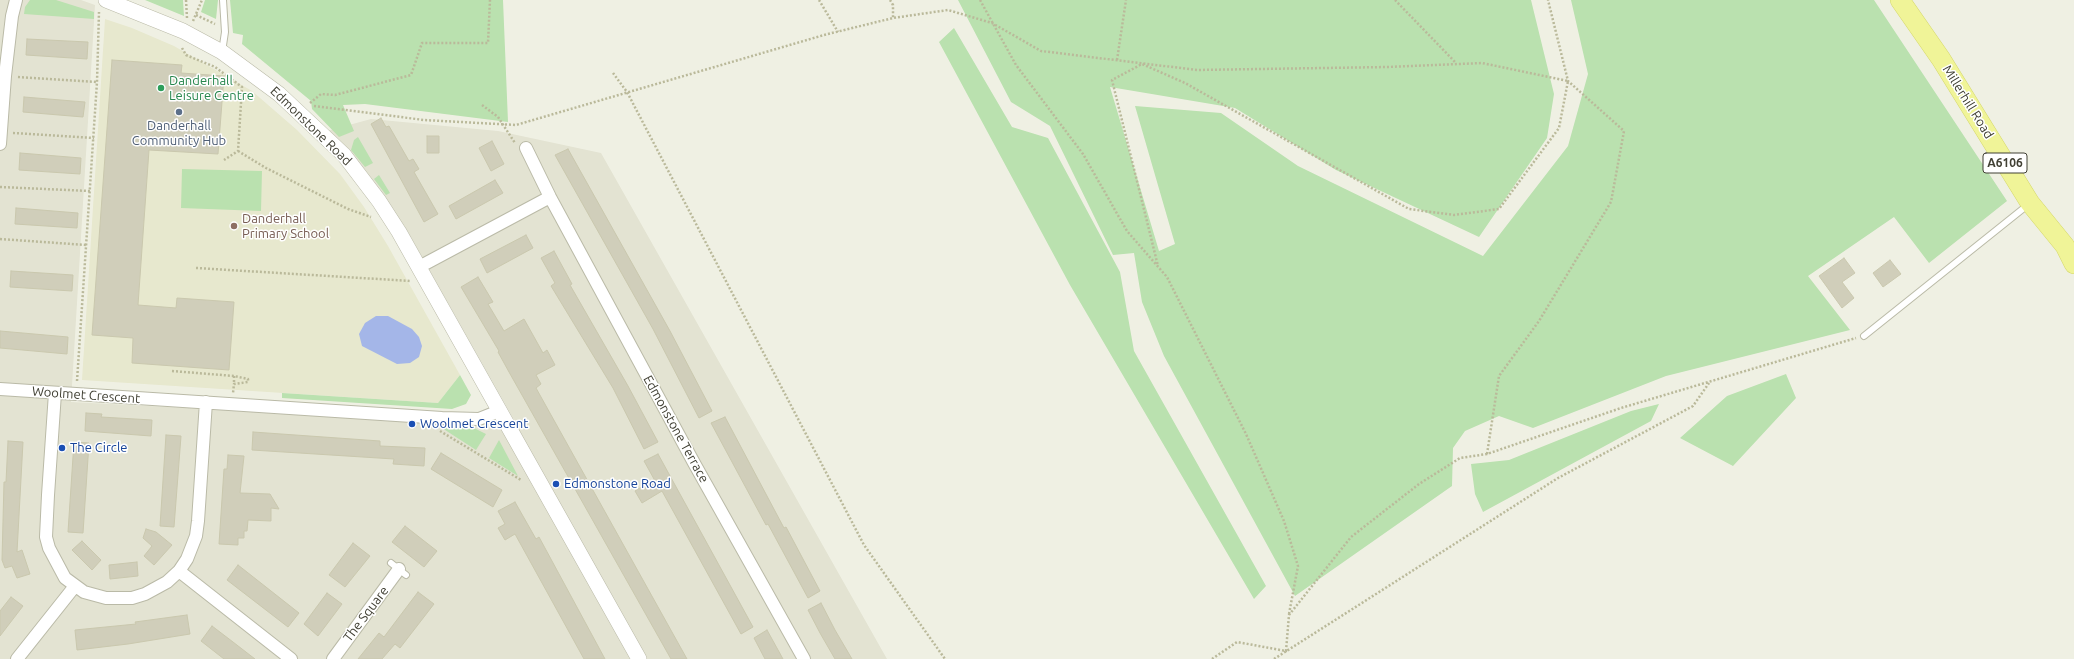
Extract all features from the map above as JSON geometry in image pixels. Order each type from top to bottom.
[{"type":"main road","name":"Millerhill Road","points":[[1900,0],[1941,58],[2030,203],[2070,244],[2074,264]]},
{"type":"street","points":[[0,138],[5,76],[12,16],[16,0]]},
{"type":"street","name":"Edmonstone Road","points":[[102,4],[185,25],[279,94],[344,155],[376,196],[419,267],[638,659]]},
{"type":"street","name":"Edmonstone Terrace","points":[[526,148],[550,196],[694,463],[804,659]]},
{"type":"street","points":[[419,267],[550,196]]},
{"type":"street","name":"Woolmet Crescent","points":[[0,389],[76,395],[233,403],[480,419],[500,411]]},
{"type":"street","points":[[55,393],[46,538],[53,558],[65,578],[84,592],[106,598],[132,598],[145,594],[167,582],[179,571],[187,559],[196,536],[206,402]]},
{"type":"street","name":"The Square","points":[[332,659],[399,569]]},
{"type":"street","points":[[179,571],[291,659]]},
{"type":"street","points":[[17,659],[75,586]]},
{"type":"lane","points":[[222,0],[225,32],[222,52]]},
{"type":"lane","points":[[1864,336],[2030,203]]},
{"type":"path","points":[[202,0],[193,21],[185,25],[180,44],[186,55],[215,67],[242,88],[238,150]]},
{"type":"path","points":[[490,0],[488,43],[422,43],[411,75],[335,95],[321,94],[308,105],[424,120],[516,125],[838,32],[893,18],[948,10],[992,23],[1041,51],[1142,64],[1196,70],[1388,67],[1482,62],[1568,80],[1624,131],[1611,202],[1539,321],[1499,376],[1487,454]]},
{"type":"path","points":[[819,0],[838,32]]},
{"type":"path","points":[[890,0],[893,5],[893,18]]},
{"type":"path","points":[[980,0],[1016,66],[1082,154],[1126,231],[1167,277],[1246,434],[1284,521],[1298,566],[1289,615],[1286,651]]},
{"type":"path","points":[[1116,60],[1126,0]]},
{"type":"path","points":[[1395,0],[1456,64]]},
{"type":"path","points":[[1142,64],[1185,82],[1409,209],[1454,215],[1498,209],[1559,128],[1568,80],[1548,0]]},
{"type":"path","points":[[76,395],[102,4]]},
{"type":"path","points":[[1142,64],[1112,80],[1158,266]]},
{"type":"path","points":[[614,73],[627,92],[864,545],[945,659]]},
{"type":"path","points":[[5,76],[98,82]]},
{"type":"path","points":[[482,104],[498,117],[513,142],[526,148]]},
{"type":"path","points":[[0,138],[94,138]]},
{"type":"path","points":[[224,160],[238,150]]},
{"type":"path","points":[[238,150],[266,168],[348,209],[395,226]]},
{"type":"path","points":[[0,186],[90,191]]},
{"type":"path","points":[[0,239],[86,245]]},
{"type":"path","points":[[196,268],[427,282]]},
{"type":"path","points":[[1289,615],[1351,537],[1419,484],[1460,458],[1487,454],[1621,408],[1864,336]]},
{"type":"path","points":[[172,371],[234,376],[248,379],[248,382],[234,384]]},
{"type":"path","points":[[233,403],[234,376]]},
{"type":"path","points":[[1274,659],[1558,478],[1693,406],[1709,382]]},
{"type":"path","points":[[436,417],[440,431],[446,435],[522,481],[537,479]]},
{"type":"path","points":[[1212,659],[1237,642],[1286,651]]},
{"type":"shaded area","points":[[0,0],[81,0],[95,5],[71,402],[517,425],[408,232],[327,131],[371,119],[498,131],[601,153],[887,659],[0,659]]},
{"type":"shaded area","name":"Danderhall Primary School","points":[[105,19],[132,28],[174,46],[252,91],[297,130],[340,174],[364,207],[388,246],[460,375],[438,403],[82,380]]},
{"type":"green space","points":[[30,0],[56,0],[94,12],[94,19],[24,14],[25,7]]},
{"type":"green space","points":[[145,0],[183,0],[184,16]]},
{"type":"green space","points":[[205,0],[218,0],[216,19],[201,12]]},
{"type":"green space","points":[[230,0],[503,0],[508,122],[365,104],[343,105],[354,131],[339,137],[312,109],[311,101],[242,44],[243,35],[233,33]]},
{"type":"green space","points":[[958,0],[1531,0],[1554,94],[1547,138],[1479,237],[1336,170],[1235,108],[1110,87],[1159,251],[1175,244],[1135,106],[1221,113],[1298,166],[1483,256],[1568,146],[1588,74],[1571,0],[1874,0],[2007,201],[1929,263],[1894,217],[1808,276],[1850,330],[1666,376],[1533,428],[1499,416],[1465,431],[1453,448],[1452,486],[1295,596],[1164,356],[1142,302],[1134,253],[1113,255],[1050,126],[1011,102]]},
{"type":"green space","points":[[954,28],[1012,127],[1048,138],[1120,272],[1134,351],[1266,586],[1254,599],[1070,285],[939,42]]},
{"type":"green space","points":[[358,137],[373,163],[365,167],[351,150],[354,140]]},
{"type":"green space","points":[[182,169],[262,171],[261,211],[181,208]]},
{"type":"green space","points":[[379,175],[390,193],[386,195],[374,179]]},
{"type":"green space","points":[[1786,374],[1796,398],[1733,466],[1680,438],[1727,396]]},
{"type":"green space","points":[[460,375],[471,395],[466,404],[452,409],[282,398],[282,393],[438,403]]},
{"type":"green space","points":[[1659,404],[1651,421],[1483,512],[1475,494],[1471,464],[1509,460],[1631,411]]},
{"type":"green space","points":[[442,426],[474,428],[486,434],[476,450],[442,428]]},
{"type":"green space","points":[[499,440],[518,476],[489,458]]},
{"type":"water","points":[[376,316],[388,316],[412,329],[419,337],[422,346],[419,357],[410,363],[397,364],[362,346],[359,334],[365,323]]},
{"type":"building","points":[[27,39],[88,42],[87,59],[26,55]]},
{"type":"building","points":[[112,60],[182,65],[181,73],[224,76],[218,154],[149,150],[138,305],[176,308],[177,298],[234,302],[229,370],[132,363],[133,338],[92,335]]},
{"type":"building","points":[[24,97],[85,102],[83,117],[23,112]]},
{"type":"building","points":[[381,118],[386,127],[389,126],[409,161],[413,159],[419,169],[414,172],[438,214],[424,222],[371,124]]},
{"type":"building","points":[[427,136],[439,136],[439,153],[427,153]]},
{"type":"building","points":[[492,141],[504,164],[491,171],[479,148]]},
{"type":"building","points":[[568,149],[670,331],[712,411],[699,418],[653,329],[555,155]]},
{"type":"building","points":[[20,153],[81,158],[80,174],[19,170]]},
{"type":"building","points":[[495,180],[503,193],[456,219],[449,206]]},
{"type":"building","points":[[16,208],[78,213],[77,228],[15,224]]},
{"type":"building","points":[[526,235],[533,248],[487,273],[480,259]]},
{"type":"building","points":[[554,251],[572,284],[570,285],[628,386],[658,442],[644,449],[613,388],[551,286],[555,283],[541,258]]},
{"type":"building","points":[[1844,258],[1855,273],[1842,282],[1854,298],[1842,308],[1819,276]]},
{"type":"building","points":[[1890,260],[1901,274],[1883,287],[1873,273]]},
{"type":"building","points":[[11,271],[73,275],[72,291],[10,287]]},
{"type":"building","points":[[478,277],[493,302],[488,304],[504,331],[524,319],[543,353],[547,350],[555,365],[536,375],[541,384],[536,388],[687,659],[671,659],[509,372],[498,352],[499,351],[461,287]]},
{"type":"building","points":[[0,331],[68,337],[67,354],[0,348]]},
{"type":"building","points":[[86,413],[102,414],[101,417],[152,420],[151,436],[85,431]]},
{"type":"building","points":[[725,417],[784,528],[786,527],[820,591],[808,598],[768,524],[766,525],[711,423]]},
{"type":"building","points":[[253,432],[380,441],[380,446],[425,448],[424,466],[393,464],[394,459],[252,450]]},
{"type":"building","points":[[166,435],[181,436],[174,527],[160,526]]},
{"type":"building","points":[[8,441],[23,442],[17,552],[22,550],[30,574],[17,578],[12,566],[5,568],[2,560],[4,482],[6,482]]},
{"type":"building","points":[[74,442],[89,443],[83,533],[68,532]]},
{"type":"building","points":[[441,453],[502,490],[493,507],[431,469]]},
{"type":"building","points":[[658,454],[753,627],[741,634],[662,491],[642,503],[635,491],[654,479],[644,461]]},
{"type":"building","points":[[228,455],[244,456],[240,493],[270,494],[279,509],[271,508],[271,521],[248,520],[247,531],[244,531],[244,538],[238,538],[238,545],[219,544],[224,469],[227,469]]},
{"type":"building","points":[[515,502],[536,539],[539,537],[605,659],[584,659],[515,534],[505,540],[498,528],[505,524],[498,511]]},
{"type":"building","points":[[405,526],[437,551],[424,567],[392,542]]},
{"type":"building","points":[[146,529],[156,532],[172,545],[154,565],[144,556],[152,546],[143,538]]},
{"type":"building","points":[[82,541],[101,560],[92,570],[72,550]]},
{"type":"building","points":[[353,543],[370,556],[345,587],[329,575]]},
{"type":"building","points":[[137,562],[138,576],[110,579],[109,565]]},
{"type":"building","points":[[238,565],[299,613],[288,627],[227,580]]},
{"type":"building","points":[[418,592],[434,604],[400,648],[395,644],[382,659],[358,659],[379,633],[384,637]]},
{"type":"building","points":[[327,593],[342,604],[318,636],[304,624]]},
{"type":"building","points":[[11,597],[23,606],[0,636],[0,611]]},
{"type":"building","points":[[821,603],[852,659],[835,659],[820,633],[808,610]]},
{"type":"building","points":[[187,615],[190,634],[128,644],[77,650],[75,630],[136,624],[135,622]]},
{"type":"building","points":[[212,626],[255,659],[224,659],[201,641]]},
{"type":"building","points":[[767,630],[783,659],[765,659],[754,638]]},
{"type":"place","name":"Danderhall Leisure Centre","points":[[161,88]]},
{"type":"place","name":"Danderhall Community Hub","points":[[179,112]]},
{"type":"place","name":"Danderhall Primary School","points":[[234,226]]},
{"type":"place","name":"Woolmet Crescent","points":[[412,424]]},
{"type":"place","name":"The Circle","points":[[62,448]]},
{"type":"place","name":"Edmonstone Road","points":[[556,484]]}]
